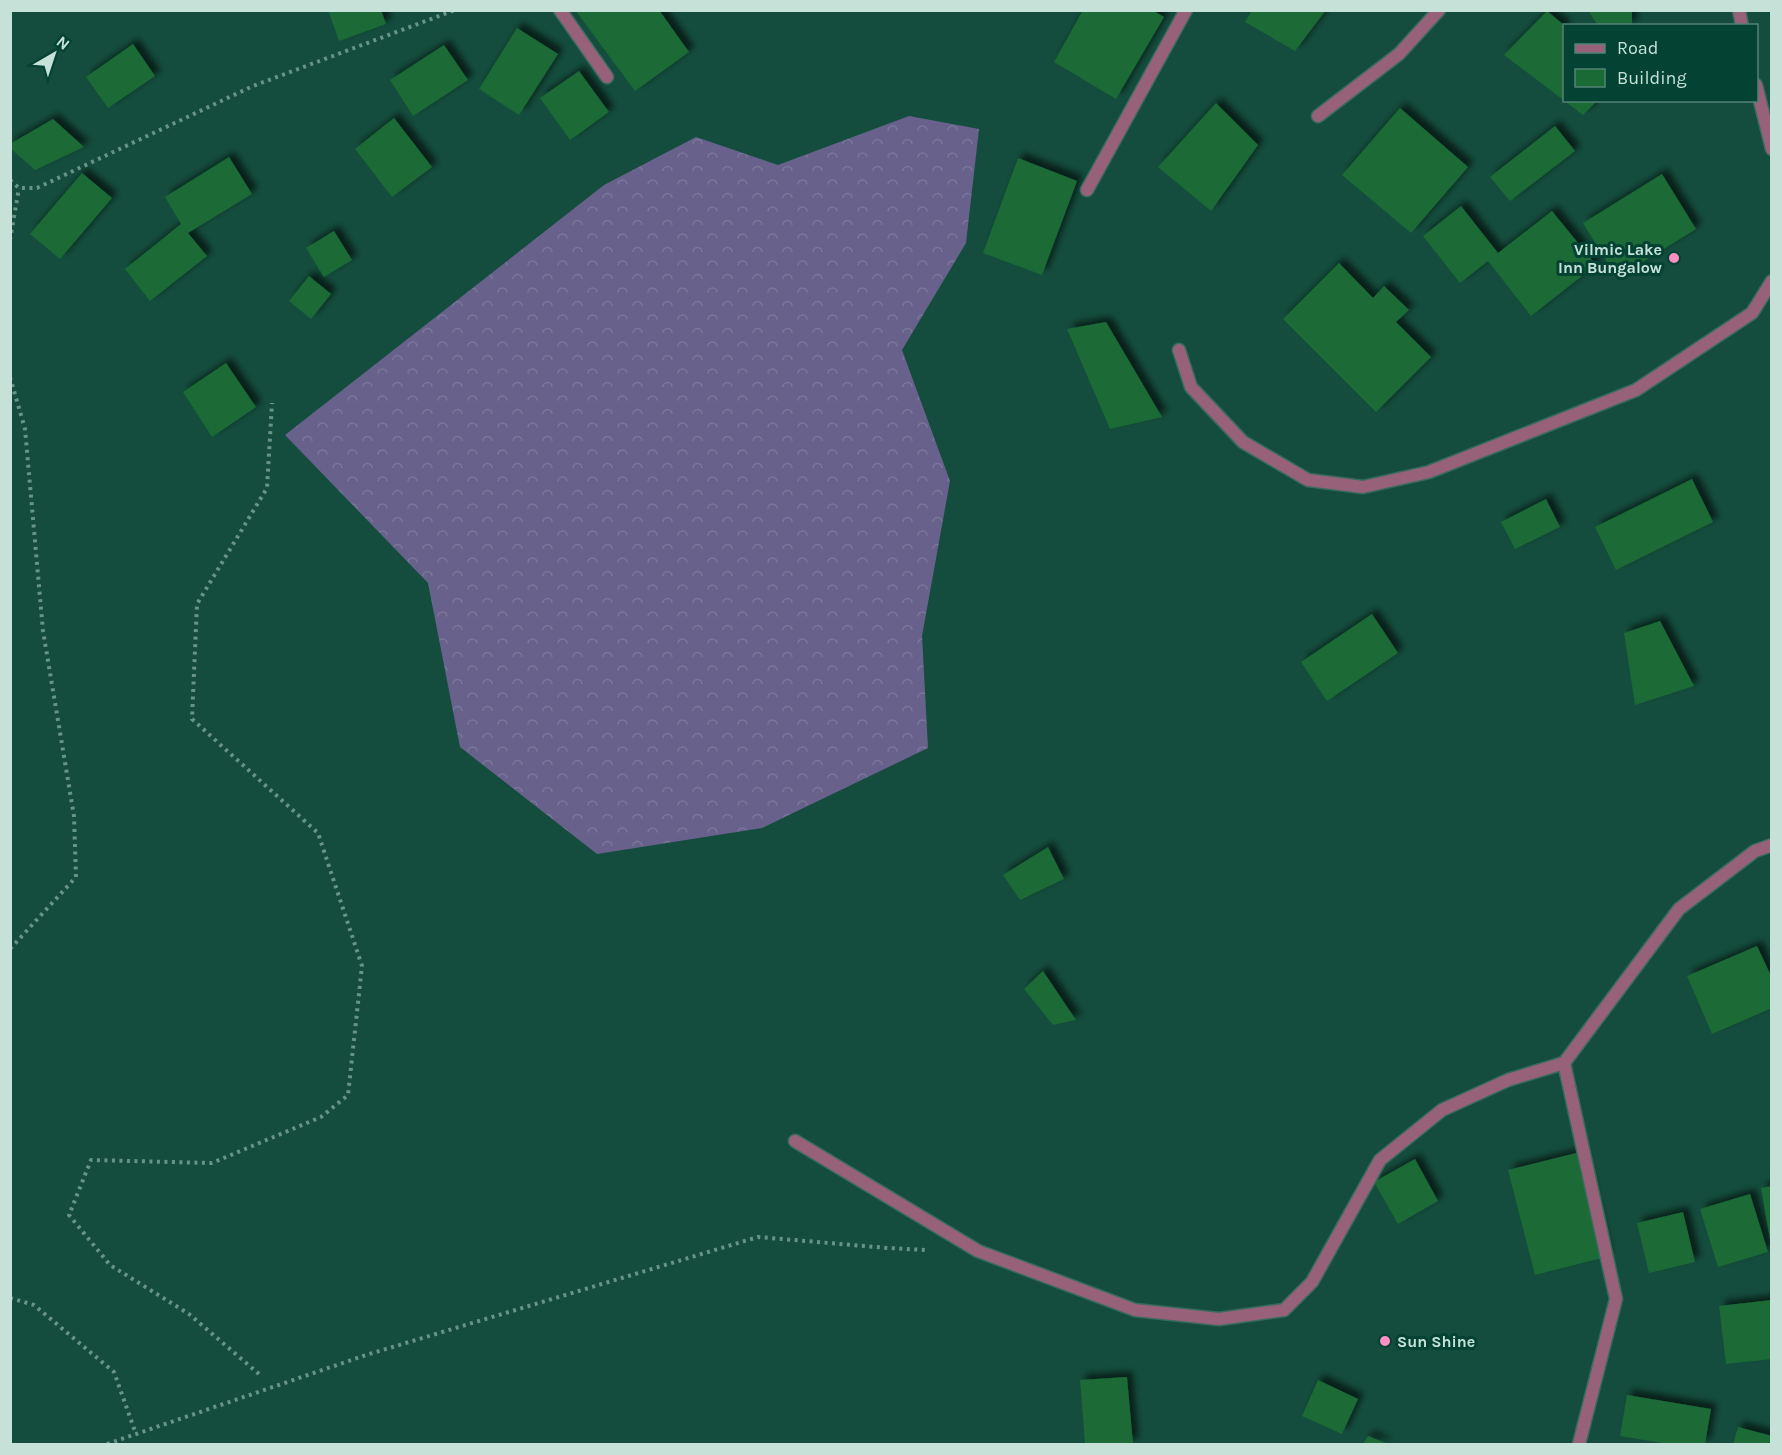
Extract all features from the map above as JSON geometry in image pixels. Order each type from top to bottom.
[{"type":"street","points":[[560,10],[607,77]]},
{"type":"street","points":[[1087,190],[1186,10]]},
{"type":"street","points":[[1318,116],[1399,54],[1439,10]]},
{"type":"street","points":[[1758,93],[1772,149]]},
{"type":"street","points":[[1179,350],[1191,387],[1243,442],[1308,480],[1363,487],[1429,472],[1636,390],[1752,313],[1772,281]]},
{"type":"street","points":[[795,1141],[978,1251],[1135,1310],[1219,1319],[1284,1310],[1312,1282],[1380,1160],[1442,1110],[1508,1080],[1564,1064],[1680,909],[1755,851],[1772,845]]},
{"type":"street","points":[[1564,1064],[1616,1299],[1580,1444]]},
{"type":"path","points":[[10,180],[19,188],[37,188],[253,86],[455,10]]},
{"type":"path","points":[[10,240],[19,188]]},
{"type":"path","points":[[10,377],[25,429],[43,631],[74,816],[76,877],[10,949]]},
{"type":"path","points":[[259,1374],[189,1314],[110,1265],[69,1215],[91,1160],[212,1162],[321,1117],[348,1095],[362,966],[318,833],[192,719],[197,604],[267,488],[272,403]]},
{"type":"path","points":[[107,1444],[366,1355],[758,1237],[933,1250]]},
{"type":"path","points":[[10,1298],[34,1305],[114,1372],[136,1434]]},
{"type":"green space","points":[[909,116],[979,129],[966,243],[902,350],[950,481],[922,636],[928,748],[762,828],[597,854],[460,747],[428,583],[285,435],[604,185],[696,137],[778,165]]},
{"type":"building","points":[[328,10],[381,10],[386,24],[339,41]]},
{"type":"building","points":[[575,10],[659,10],[689,52],[635,91]]},
{"type":"building","points":[[1083,10],[1152,10],[1164,17],[1116,99],[1054,62]]},
{"type":"building","points":[[1252,10],[1326,10],[1295,51],[1245,22]]},
{"type":"building","points":[[1588,10],[1632,10],[1632,24],[1597,24]]},
{"type":"building","points":[[1547,11],[1563,24],[1563,100],[1504,55]]},
{"type":"building","points":[[517,28],[558,54],[519,115],[479,89]]},
{"type":"building","points":[[133,44],[155,76],[108,108],[86,77]]},
{"type":"building","points":[[444,45],[468,80],[413,116],[390,80]]},
{"type":"building","points":[[579,71],[609,112],[570,140],[540,98]]},
{"type":"building","points":[[1566,102],[1596,102],[1583,115]]},
{"type":"building","points":[[1216,103],[1258,145],[1211,211],[1158,167]]},
{"type":"building","points":[[1400,108],[1468,167],[1411,233],[1342,175]]},
{"type":"building","points":[[394,118],[432,167],[392,197],[355,149]]},
{"type":"building","points":[[53,119],[84,147],[35,170],[10,148],[10,144]]},
{"type":"building","points":[[1555,126],[1575,151],[1510,201],[1490,177]]},
{"type":"building","points":[[229,157],[252,194],[188,233],[207,256],[150,301],[125,269],[181,224],[165,197]]},
{"type":"building","points":[[1018,158],[1077,181],[1042,275],[983,253]]},
{"type":"building","points":[[82,173],[112,198],[60,259],[30,234]]},
{"type":"building","points":[[1662,174],[1696,229],[1617,278],[1583,223]]},
{"type":"building","points":[[1461,206],[1498,253],[1552,211],[1596,265],[1531,316],[1488,261],[1460,283],[1423,236]]},
{"type":"building","points":[[334,231],[352,260],[324,277],[306,248]]},
{"type":"building","points":[[1339,263],[1373,298],[1384,286],[1409,310],[1396,322],[1431,357],[1376,412],[1283,319]]},
{"type":"building","points":[[309,276],[331,294],[311,319],[289,301]]},
{"type":"building","points":[[1106,322],[1162,417],[1110,429],[1067,329]]},
{"type":"building","points":[[226,363],[256,407],[212,437],[183,392]]},
{"type":"building","points":[[1692,479],[1713,522],[1616,570],[1595,527]]},
{"type":"building","points":[[1546,499],[1560,527],[1515,549],[1501,522]]},
{"type":"building","points":[[1372,614],[1398,653],[1327,701],[1301,662]]},
{"type":"building","points":[[1660,621],[1694,686],[1635,705],[1624,633]]},
{"type":"building","points":[[1048,847],[1064,879],[1020,900],[1003,875]]},
{"type":"building","points":[[1757,946],[1772,978],[1772,1008],[1712,1034],[1687,976]]},
{"type":"building","points":[[1043,971],[1076,1020],[1053,1025],[1024,989]]},
{"type":"building","points":[[1580,1152],[1606,1257],[1535,1275],[1508,1170]]},
{"type":"building","points":[[1415,1159],[1438,1201],[1398,1224],[1374,1182]]},
{"type":"building","points":[[1772,1186],[1772,1239],[1770,1239],[1761,1188]]},
{"type":"building","points":[[1750,1194],[1768,1252],[1718,1267],[1700,1209]]},
{"type":"building","points":[[1683,1212],[1695,1262],[1649,1273],[1637,1223]]},
{"type":"building","points":[[1772,1300],[1772,1359],[1726,1364],[1719,1306]]},
{"type":"building","points":[[1127,1377],[1133,1444],[1085,1444],[1080,1380]]},
{"type":"building","points":[[1318,1380],[1358,1399],[1342,1434],[1302,1416]]},
{"type":"building","points":[[1627,1395],[1711,1409],[1705,1444],[1668,1444],[1620,1436]]},
{"type":"building","points":[[1738,1427],[1772,1436],[1772,1444],[1733,1444]]},
{"type":"building","points":[[1368,1436],[1388,1444],[1363,1444]]},
{"type":"place","name":"Vilmic Lake Inn Bungalow","points":[[1674,258]]},
{"type":"place","name":"Sun Shine","points":[[1385,1341]]}]
